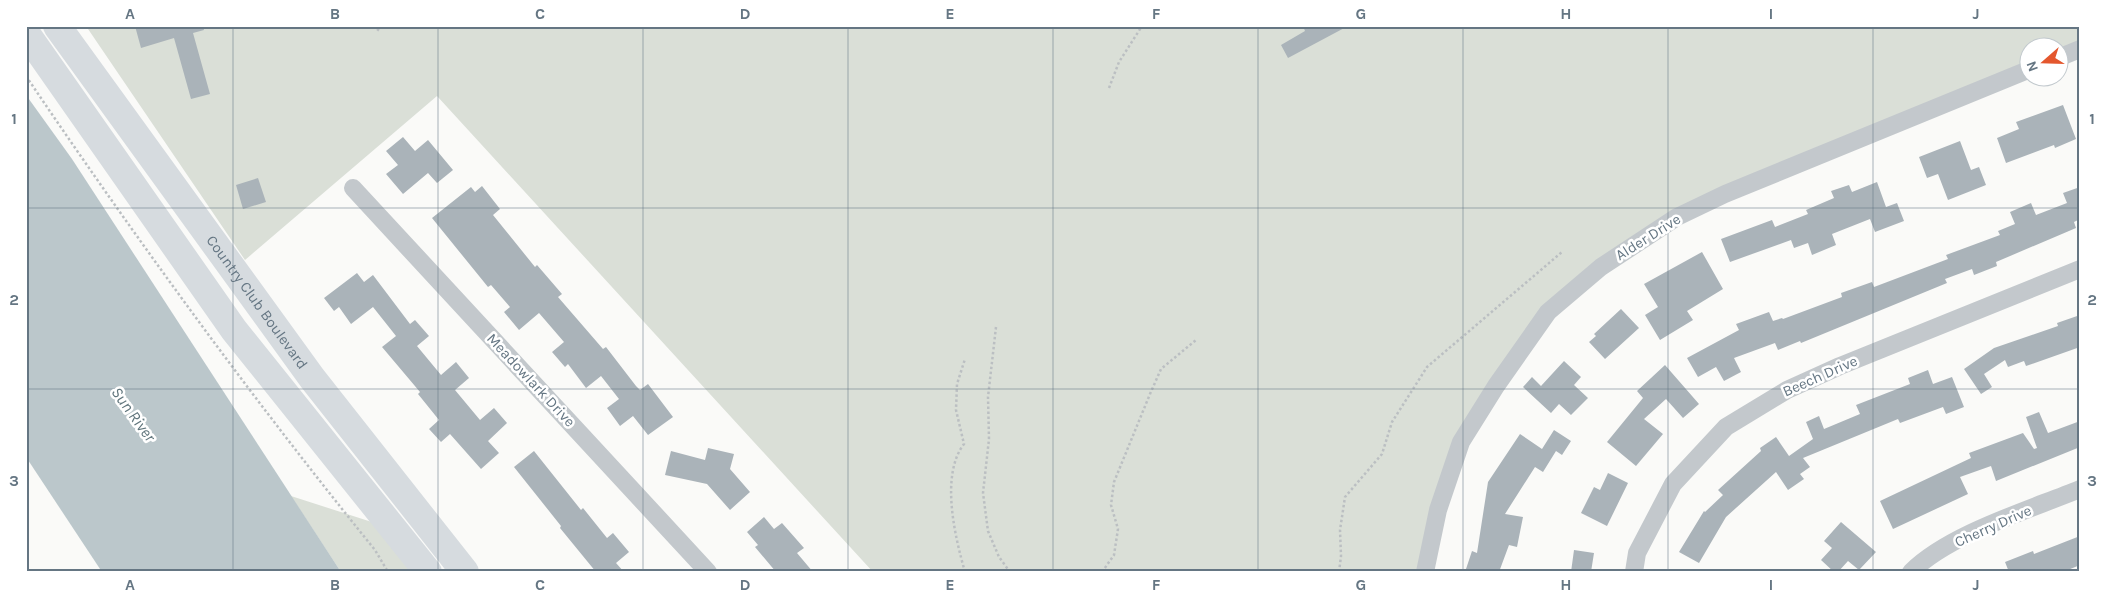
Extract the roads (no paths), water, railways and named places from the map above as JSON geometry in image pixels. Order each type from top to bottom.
[{"type":"highway","name":"Country Club Boulevard","points":[[57,26],[312,378],[465,572]]},
{"type":"highway","points":[[26,33],[234,330],[428,572]]},
{"type":"street","points":[[2068,54],[2080,49]]},
{"type":"street","name":"Alder Drive","points":[[1426,572],[1438,510],[1461,442],[1496,386],[1548,312],[1601,267],[1678,217],[1725,194],[2018,74]]},
{"type":"street","name":"Meadowlark Drive","points":[[353,188],[708,572]]},
{"type":"street","name":"Beech Drive","points":[[1634,572],[1637,553],[1673,484],[1726,427],[1787,390],[1831,370],[2080,269]]},
{"type":"street","name":"Cherry Drive","points":[[1911,572],[1924,559],[1967,535],[2080,490]]},
{"type":"water","name":"Sun River","points":[[26,95],[72,159],[341,572],[102,572],[26,457]]}]
